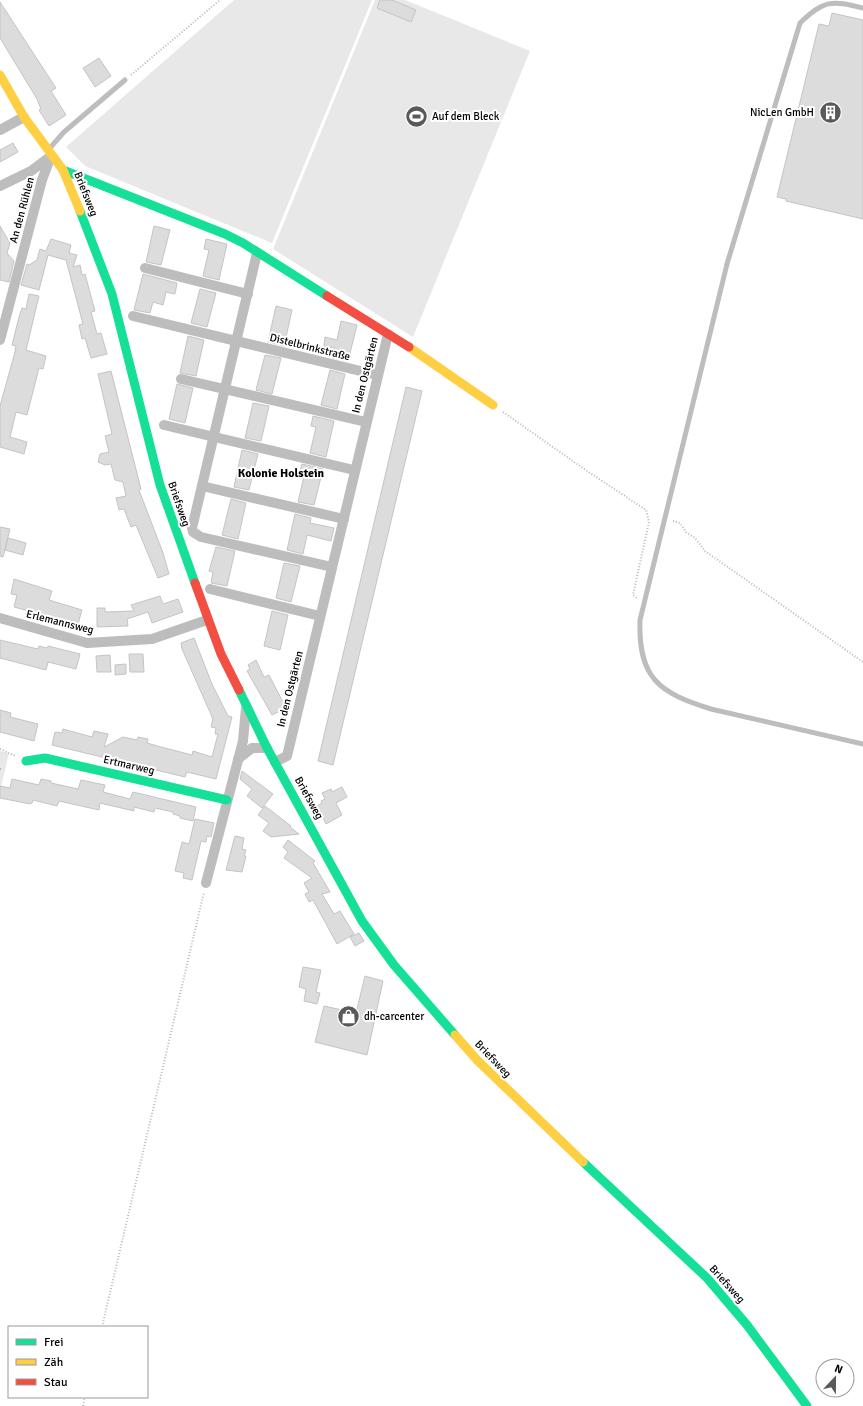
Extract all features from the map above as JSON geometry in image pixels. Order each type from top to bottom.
[{"type":"street","name":"Briefsweg","points":[[0,75],[24,117],[49,153],[63,170],[112,294],[160,485],[221,654],[267,748],[362,921],[394,965],[456,1037],[500,1084],[707,1278],[747,1325],[807,1406]]},
{"type":"street","points":[[0,130],[24,117]]},
{"type":"street","points":[[0,186],[31,171],[49,153]]},
{"type":"street","name":"An den Rühlen","points":[[0,340],[49,153]]},
{"type":"street","points":[[63,170],[225,234],[243,243],[388,334],[493,405]]},
{"type":"street","points":[[257,253],[193,522],[194,532],[201,537],[332,567]]},
{"type":"street","points":[[145,268],[248,294]]},
{"type":"street","name":"Distelbrinkstraße","points":[[133,316],[377,375]]},
{"type":"street","name":"In den Ostgärten","points":[[276,762],[287,756],[344,519],[354,470],[388,334]]},
{"type":"street","points":[[181,379],[225,389]]},
{"type":"street","name":"In den Ostgärten","points":[[225,389],[366,422]]},
{"type":"street","points":[[164,425],[281,454],[354,470]]},
{"type":"street","points":[[202,486],[344,519]]},
{"type":"street","points":[[210,589],[320,616]]},
{"type":"street","name":"Erlemannsweg","points":[[0,618],[87,643],[152,639],[208,620]]},
{"type":"street","points":[[206,883],[238,759],[246,721],[246,704]]},
{"type":"street","points":[[238,759],[252,748],[267,748]]},
{"type":"street","name":"Ertmarweg","points":[[26,761],[45,758],[227,800]]},
{"type":"lane","points":[[863,8],[836,1],[815,7],[800,23],[727,264],[640,620],[639,637],[642,655],[647,670],[668,692],[688,702],[711,709],[863,744]]},
{"type":"lane","points":[[49,153],[64,132],[125,80]]},
{"type":"path","points":[[125,80],[220,0]]},
{"type":"path","points":[[493,405],[587,471],[646,510],[649,516],[649,522],[633,594],[638,599],[645,600]]},
{"type":"path","points":[[664,522],[671,521],[680,523],[686,532],[695,538],[704,551],[863,662]]},
{"type":"path","points":[[0,749],[8,751],[26,761]]},
{"type":"path","points":[[102,1326],[206,883]]},
{"type":"shaded area","points":[[234,0],[372,0],[272,243],[85,166],[66,147]]},
{"type":"shaded area","name":"Auf dem Bleck","points":[[375,0],[405,0],[530,51],[413,337],[273,249]]},
{"type":"shaded area","points":[[0,751],[9,753],[0,791]]},
{"type":"building","points":[[380,0],[392,0],[416,10],[411,22],[377,8]]},
{"type":"building","points":[[0,2],[56,88],[51,91],[66,115],[49,126],[39,110],[41,109],[37,99],[0,38]]},
{"type":"building","name":"NicLen GmbH","points":[[832,13],[863,20],[863,219],[786,201],[786,199],[777,197],[819,24],[829,26]]},
{"type":"building","points":[[99,58],[111,76],[95,87],[83,68]]},
{"type":"building","points":[[13,143],[18,152],[0,162],[0,150]]},
{"type":"building","points":[[0,226],[10,243],[7,253],[14,261],[9,282],[0,280]]},
{"type":"building","points":[[154,226],[170,230],[161,265],[146,262]]},
{"type":"building","points":[[51,239],[71,245],[69,253],[77,255],[73,267],[80,265],[82,275],[85,274],[95,311],[91,312],[97,334],[101,333],[107,354],[91,358],[85,338],[82,339],[79,325],[83,324],[66,260],[48,255],[39,290],[21,285],[27,264],[29,265],[37,260],[40,249],[46,251]]},
{"type":"building","points":[[206,239],[227,244],[219,280],[203,276],[209,250],[204,249]]},
{"type":"building","points":[[143,274],[177,283],[175,294],[166,292],[163,305],[153,302],[150,313],[134,310]]},
{"type":"building","points":[[200,289],[216,293],[207,327],[191,323]]},
{"type":"building","points":[[29,294],[39,296],[26,350],[46,356],[43,369],[39,368],[27,415],[16,412],[10,437],[27,442],[24,454],[0,447],[0,406],[15,352],[16,346],[12,345],[19,317],[22,308],[26,309]]},
{"type":"building","points":[[276,306],[292,310],[284,346],[268,342]]},
{"type":"building","points":[[341,321],[357,325],[348,361],[332,358],[335,348],[324,346],[325,337],[337,340]]},
{"type":"building","points":[[188,336],[204,340],[196,376],[180,373]]},
{"type":"building","points":[[265,355],[281,358],[272,394],[256,390]]},
{"type":"building","points":[[330,370],[345,374],[337,409],[321,405]]},
{"type":"building","points":[[111,371],[141,489],[139,490],[163,553],[169,574],[158,578],[136,525],[131,527],[124,509],[119,510],[116,498],[126,496],[123,482],[115,480],[111,464],[105,465],[98,462],[100,454],[109,452],[105,436],[112,434],[98,374]]},
{"type":"building","points":[[177,384],[193,388],[185,423],[169,419]]},
{"type":"building","points":[[406,387],[422,391],[333,765],[318,761]]},
{"type":"building","points":[[253,403],[269,406],[261,441],[245,438]]},
{"type":"building","points":[[313,416],[334,421],[326,457],[310,453],[316,427],[311,426]]},
{"type":"building","points":[[242,450],[258,454],[249,490],[234,487]]},
{"type":"building","points":[[302,464],[323,469],[314,505],[298,502],[304,476],[299,475]]},
{"type":"building","points":[[231,499],[246,503],[238,539],[222,535]]},
{"type":"building","points":[[295,514],[311,518],[310,523],[334,528],[331,541],[307,535],[303,554],[287,550]]},
{"type":"building","points":[[0,527],[10,529],[3,557],[0,556]]},
{"type":"building","points":[[8,538],[26,543],[23,555],[5,550]]},
{"type":"building","points":[[216,547],[235,551],[227,586],[211,583],[213,572],[209,571]]},
{"type":"building","points":[[284,563],[300,566],[291,602],[276,598]]},
{"type":"building","points":[[14,579],[52,591],[49,600],[82,610],[78,624],[14,607],[17,595],[11,594]]},
{"type":"building","points":[[160,596],[163,604],[178,599],[183,612],[152,623],[148,612],[127,619],[128,626],[97,627],[97,608],[105,608],[105,612],[134,611],[131,605]]},
{"type":"building","points":[[272,611],[288,615],[280,650],[264,646]]},
{"type":"building","points":[[194,638],[212,684],[228,716],[232,717],[216,779],[187,772],[185,777],[52,745],[55,732],[62,733],[63,729],[92,737],[94,731],[108,734],[104,747],[123,737],[137,740],[138,737],[148,739],[147,743],[161,747],[192,755],[193,751],[212,757],[218,734],[215,734],[216,728],[211,727],[213,719],[182,649],[181,643]]},
{"type":"building","points":[[0,640],[38,649],[39,646],[47,648],[48,646],[80,654],[76,669],[48,662],[46,670],[0,658]]},
{"type":"building","points":[[129,654],[143,654],[144,672],[130,672]]},
{"type":"building","points":[[110,655],[111,672],[97,672],[96,656]]},
{"type":"building","points":[[256,660],[264,677],[269,675],[286,708],[272,715],[247,671],[250,669],[248,665]]},
{"type":"building","points":[[126,664],[126,674],[115,675],[115,665]]},
{"type":"building","points":[[0,710],[11,713],[10,717],[38,724],[34,741],[0,732]]},
{"type":"building","points":[[242,771],[273,794],[262,808],[247,796],[252,789],[240,779]]},
{"type":"building","points":[[12,779],[39,785],[41,779],[51,781],[51,783],[78,789],[81,780],[105,785],[103,792],[130,799],[133,792],[196,807],[193,821],[180,818],[180,816],[173,814],[173,812],[155,808],[154,812],[134,807],[134,811],[100,803],[99,810],[59,801],[57,806],[33,800],[30,804],[0,798],[0,786],[10,788]]},
{"type":"building","points":[[342,787],[347,797],[336,803],[342,815],[326,824],[317,806],[325,799],[322,793],[331,789],[332,792]]},
{"type":"building","points":[[265,806],[299,834],[271,837],[263,831],[269,823],[258,815]]},
{"type":"building","points":[[195,819],[214,823],[211,837],[207,836],[206,842],[201,841],[192,880],[183,878],[184,873],[175,871],[182,842],[189,844]]},
{"type":"building","points":[[235,836],[244,838],[242,849],[246,850],[244,856],[246,856],[242,872],[226,870]]},
{"type":"building","points":[[288,840],[315,861],[313,863],[330,892],[322,894],[334,914],[340,911],[354,934],[337,944],[313,900],[309,902],[305,894],[309,892],[304,883],[312,878],[284,858],[288,852],[283,847]]},
{"type":"building","points":[[359,933],[364,941],[355,946],[350,937]]},
{"type":"building","points":[[303,967],[321,970],[316,992],[320,993],[317,1004],[304,1001],[306,989],[299,987]]},
{"type":"building","name":"dh-carcenter","points":[[365,976],[383,981],[367,1055],[315,1042],[324,1006],[356,1013]]},
{"type":"traffic: fast","points":[[63,170],[225,234],[243,243],[327,296]]},
{"type":"traffic: fast","points":[[80,211],[112,294],[160,485],[195,583]]},
{"type":"traffic: fast","points":[[239,690],[267,748],[362,921],[394,965],[455,1035]]},
{"type":"traffic: fast","points":[[26,761],[45,758],[227,800]]},
{"type":"traffic: fast","points":[[583,1162],[707,1278],[747,1325],[807,1406]]},
{"type":"traffic: slow","points":[[0,75],[24,117],[63,170],[80,211]]},
{"type":"traffic: slow","points":[[409,347],[493,405]]},
{"type":"traffic: slow","points":[[455,1035],[477,1060],[583,1162]]},
{"type":"traffic: jam","points":[[327,296],[409,347]]},
{"type":"traffic: jam","points":[[195,583],[221,654],[239,690]]},
{"type":"place","name":"NicLen GmbH","points":[[830,112]]},
{"type":"place","name":"Auf dem Bleck","points":[[416,116]]},
{"type":"place","name":"dh-carcenter","points":[[348,1016]]},
{"type":"district","name":"Kolonie Holstein","points":[[281,473]]}]
